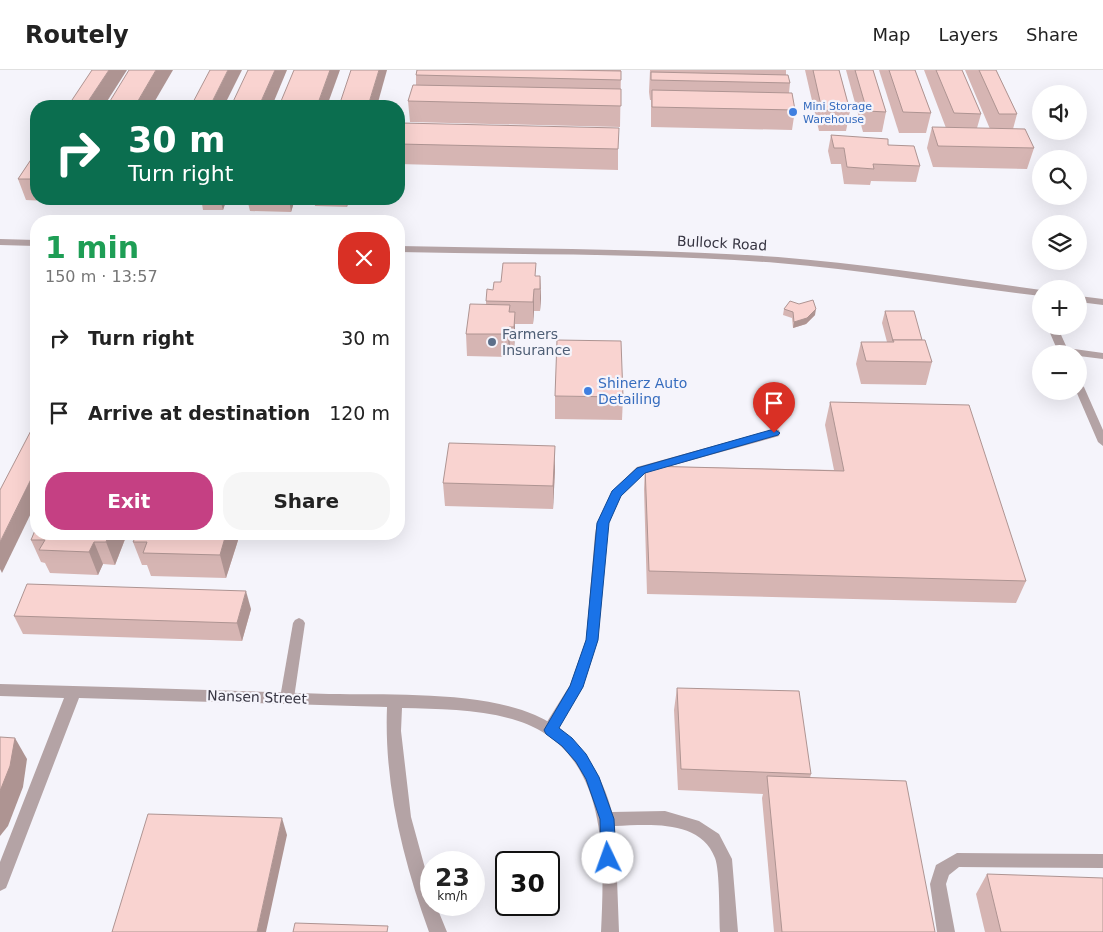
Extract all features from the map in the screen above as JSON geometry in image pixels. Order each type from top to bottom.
[{"type":"street","points":[[0,242],[30,242]]},
{"type":"street","name":"Bullock Road","points":[[405,249],[645,254],[780,260],[848,267],[1032,292]]},
{"type":"street","points":[[1087,299],[1103,302]]},
{"type":"street","name":"Nansen Street","points":[[0,690],[395,701],[478,707],[514,714],[550,730],[567,742],[581,758],[600,797],[607,819],[610,932]]},
{"type":"street","points":[[0,883],[74,692]]},
{"type":"street","points":[[395,701],[394,731],[403,816],[424,894],[438,932]]},
{"type":"street","points":[[607,819],[665,818],[693,826],[713,839],[724,859],[729,932]]},
{"type":"street","points":[[946,932],[938,884],[942,870],[957,860],[1103,860]]},
{"type":"lane","points":[[1087,354],[1103,356]]},
{"type":"lane","points":[[1085,400],[1103,442]]},
{"type":"lane","points":[[550,730],[576,687],[592,640],[601,534],[603,523],[616,494],[641,470],[774,433]]},
{"type":"lane","points":[[287,698],[299,622]]},
{"type":"building","points":[[92,70],[109,70],[89,100],[72,100]]},
{"type":"building","points":[[129,70],[156,70],[138,100],[111,100]]},
{"type":"building","points":[[210,70],[228,70],[213,100],[194,100]]},
{"type":"building","points":[[248,70],[275,70],[262,100],[234,100]]},
{"type":"building","points":[[294,70],[330,70],[319,100],[282,100]]},
{"type":"building","points":[[351,70],[379,70],[370,100],[341,100]]},
{"type":"building","points":[[417,70],[621,71],[621,80],[416,75]]},
{"type":"building","points":[[813,70],[839,70],[850,111],[822,110]]},
{"type":"building","points":[[855,70],[873,70],[886,112],[867,111]]},
{"type":"building","points":[[889,70],[915,70],[931,113],[903,112]]},
{"type":"building","points":[[936,70],[962,70],[981,114],[954,113]]},
{"type":"building","points":[[979,70],[996,70],[1017,114],[999,114]]},
{"type":"building","points":[[651,72],[788,75],[790,83],[651,80]]},
{"type":"building","points":[[413,85],[621,89],[621,106],[408,101]]},
{"type":"building","points":[[652,90],[792,93],[795,110],[652,107]]},
{"type":"building","points":[[405,123],[619,128],[618,149],[405,144]]},
{"type":"building","points":[[932,127],[1025,129],[1034,148],[938,146]]},
{"type":"building","points":[[831,135],[888,139],[888,145],[914,146],[920,166],[873,164],[874,169],[847,167],[844,148],[834,148]]},
{"type":"building","points":[[30,161],[30,179],[18,179]]},
{"type":"building","points":[[503,263],[536,263],[535,276],[540,276],[540,289],[534,289],[533,302],[486,301],[487,289],[493,290],[494,282],[501,282]]},
{"type":"building","points":[[813,300],[816,309],[807,318],[794,322],[793,312],[784,309],[790,301],[799,304]]},
{"type":"building","points":[[470,304],[510,305],[509,312],[515,312],[514,327],[509,327],[508,334],[466,334]]},
{"type":"building","points":[[885,311],[914,311],[922,340],[893,341]]},
{"type":"building","points":[[557,340],[621,341],[623,397],[555,396]]},
{"type":"building","points":[[893,340],[925,340],[932,362],[866,361],[861,342],[894,342]]},
{"type":"building","points":[[830,402],[969,405],[1026,581],[649,571],[645,466],[844,471]]},
{"type":"building","points":[[30,432],[30,481],[0,542],[0,490]]},
{"type":"building","points":[[449,443],[555,446],[553,486],[443,483]]},
{"type":"building","points":[[45,540],[107,540],[106,542],[94,542],[89,552],[39,550]]},
{"type":"building","points":[[134,540],[224,540],[220,555],[143,553],[147,542],[133,542]]},
{"type":"building","points":[[27,584],[246,591],[237,623],[14,616]]},
{"type":"building","points":[[677,688],[799,691],[811,774],[681,769]]},
{"type":"building","points":[[0,737],[15,738],[10,766],[0,791]]},
{"type":"building","points":[[767,776],[906,781],[935,932],[782,932]]},
{"type":"building","points":[[148,814],[282,818],[257,932],[112,932]]},
{"type":"building","points":[[987,874],[1103,878],[1103,932],[1001,932]]},
{"type":"building","points":[[295,923],[388,926],[387,932],[293,932]]},
{"type":"place","name":"Mini Storage Warehouse","points":[[793,112]]},
{"type":"place","name":"Farmers Insurance","points":[[492,342]]},
{"type":"place","name":"Shinerz Auto Detailing","points":[[588,391]]},
{"type":"route","points":[[608,858],[607,819],[592,777],[581,758],[567,742],[550,730],[576,687],[592,640],[603,523],[616,494],[641,470],[774,433]]}]
